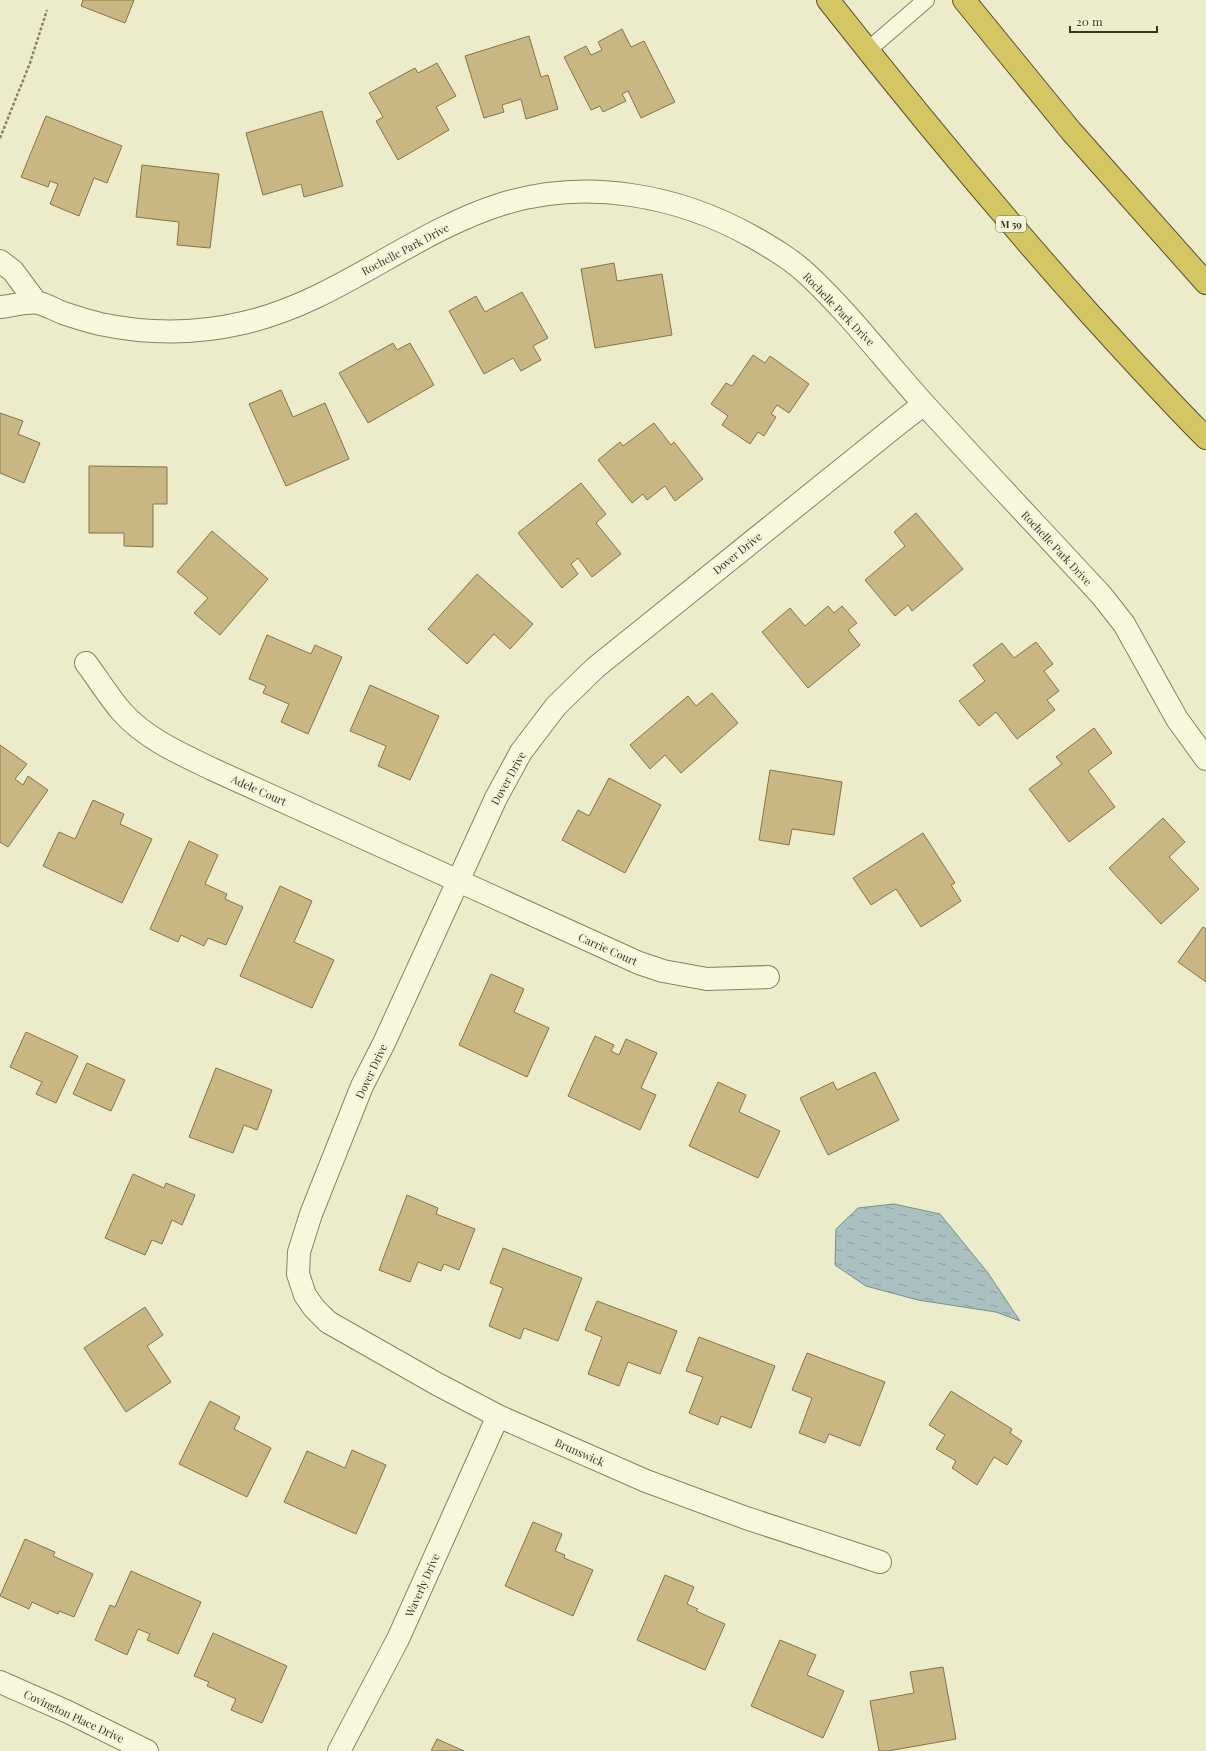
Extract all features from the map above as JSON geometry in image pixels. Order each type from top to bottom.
[{"type":"highway","name":"M 59","points":[[828,0],[1020,233],[1126,353],[1206,438]]},
{"type":"highway","points":[[964,0],[1071,131],[1206,283]]},
{"type":"street","name":"Rochelle Park Drive","points":[[0,307],[36,302],[100,324],[135,329],[172,331],[207,330],[243,323],[276,314],[320,296],[435,232],[501,204],[538,196],[575,192],[637,195],[669,202],[698,211],[732,226],[773,248],[805,272],[837,303],[924,404],[1102,596],[1124,624],[1177,719],[1206,758]]},
{"type":"street","points":[[0,261],[13,271],[36,302]]},
{"type":"street","name":"Dover Drive","points":[[305,1295],[298,1274],[299,1252],[304,1231],[362,1086],[388,1036],[496,798],[521,752],[556,706],[595,668],[924,404]]},
{"type":"street","name":"Adele Court","points":[[86,663],[123,713],[146,734],[174,751],[458,880]]},
{"type":"street","name":"Carrie Court","points":[[458,880],[639,963],[663,971],[707,979],[768,976]]},
{"type":"street","name":"Brunswick","points":[[305,1295],[314,1308],[328,1322],[437,1384],[498,1416],[646,1481],[687,1497],[880,1562]]},
{"type":"street","name":"Waverly Drive","points":[[340,1751],[398,1639],[498,1416]]},
{"type":"street","name":"Covington Place Drive","points":[[0,1682],[68,1712],[147,1751]]},
{"type":"lane","points":[[868,50],[926,0]]},
{"type":"path","points":[[0,138],[30,63],[47,10]]},
{"type":"water","points":[[894,1204],[940,1214],[988,1273],[1020,1321],[996,1312],[918,1300],[866,1286],[835,1265],[836,1229],[858,1208]]},
{"type":"building","points":[[83,0],[134,0],[125,23],[81,6]]},
{"type":"building","points":[[622,29],[631,47],[644,41],[675,102],[641,118],[628,91],[622,94],[626,101],[603,112],[600,106],[591,110],[564,57],[586,46],[591,55],[602,50],[598,42]]},
{"type":"building","points":[[529,36],[541,77],[548,75],[558,109],[526,119],[521,99],[502,105],[504,112],[484,118],[465,56]]},
{"type":"building","points":[[437,63],[456,96],[436,107],[449,130],[398,160],[376,121],[383,117],[369,93],[415,68],[418,73]]},
{"type":"building","points":[[322,111],[343,186],[304,197],[301,184],[263,195],[246,133]]},
{"type":"building","points":[[46,116],[122,146],[107,183],[94,178],[79,216],[50,204],[58,184],[50,181],[48,187],[21,177]]},
{"type":"building","points":[[142,165],[219,174],[210,248],[177,245],[179,222],[136,217]]},
{"type":"building","points":[[614,263],[617,281],[662,274],[672,335],[595,348],[581,269]]},
{"type":"building","points":[[522,292],[548,338],[533,346],[541,360],[521,371],[513,358],[484,374],[449,311],[476,296],[485,312]]},
{"type":"building","points":[[393,343],[397,350],[410,343],[434,385],[368,423],[339,373]]},
{"type":"building","points":[[753,355],[765,363],[770,356],[809,384],[789,413],[777,405],[771,414],[776,417],[764,436],[758,432],[750,444],[722,425],[728,416],[711,404],[726,383],[732,386]]},
{"type":"building","points":[[281,390],[293,417],[325,403],[349,459],[286,486],[249,404]]},
{"type":"building","points":[[0,413],[23,421],[18,434],[40,443],[24,483],[0,473]]},
{"type":"building","points":[[654,423],[671,445],[674,442],[703,479],[675,501],[665,486],[647,500],[643,494],[632,503],[598,460],[620,442],[623,446]]},
{"type":"building","points":[[89,466],[167,467],[167,504],[153,504],[153,547],[124,546],[124,533],[89,533]]},
{"type":"building","points":[[581,483],[606,514],[596,523],[621,554],[592,577],[578,558],[571,564],[578,574],[562,588],[518,533]]},
{"type":"building","points":[[916,513],[963,569],[912,611],[908,605],[895,616],[865,580],[905,546],[894,532]]},
{"type":"building","points":[[212,531],[268,579],[220,635],[194,613],[208,598],[177,572]]},
{"type":"building","points":[[477,574],[533,624],[510,649],[494,634],[467,664],[428,629]]},
{"type":"building","points":[[828,606],[834,613],[842,606],[857,623],[848,630],[860,645],[808,688],[762,632],[790,608],[805,626]]},
{"type":"building","points":[[267,635],[311,654],[315,645],[342,657],[308,734],[281,722],[289,704],[263,693],[266,686],[249,679]]},
{"type":"building","points":[[1036,642],[1053,664],[1044,671],[1059,691],[1047,700],[1055,710],[1017,739],[996,712],[979,726],[959,701],[985,681],[973,665],[1002,643],[1014,658]]},
{"type":"building","points":[[370,685],[439,716],[410,780],[378,766],[386,746],[350,731]]},
{"type":"building","points":[[712,693],[738,723],[681,773],[665,755],[650,769],[630,745],[688,696],[696,706]]},
{"type":"building","points":[[1094,728],[1112,753],[1088,771],[1115,807],[1069,842],[1029,789],[1062,764],[1056,757]]},
{"type":"building","points":[[0,745],[27,764],[15,779],[23,785],[28,776],[48,790],[8,847],[0,842]]},
{"type":"building","points":[[770,770],[842,782],[834,835],[792,829],[789,845],[759,840]]},
{"type":"building","points":[[609,778],[661,805],[625,873],[562,840],[578,810],[589,816]]},
{"type":"building","points":[[93,800],[124,814],[120,824],[152,839],[122,903],[43,866],[59,832],[75,839]]},
{"type":"building","points":[[1163,818],[1185,842],[1169,857],[1199,889],[1161,924],[1109,868]]},
{"type":"building","points":[[923,833],[955,883],[951,885],[961,901],[921,927],[896,889],[871,905],[853,878]]},
{"type":"building","points":[[189,841],[218,855],[205,884],[227,894],[225,899],[243,907],[226,945],[208,938],[204,946],[181,935],[178,942],[150,929]]},
{"type":"building","points":[[280,886],[312,901],[294,942],[334,960],[312,1008],[240,976]]},
{"type":"building","points":[[1203,927],[1206,929],[1206,982],[1178,962]]},
{"type":"building","points":[[491,974],[524,989],[514,1012],[549,1028],[527,1077],[459,1045]]},
{"type":"building","points":[[26,1032],[78,1056],[56,1103],[36,1094],[42,1082],[10,1067]]},
{"type":"building","points":[[595,1036],[614,1045],[611,1051],[619,1055],[626,1039],[657,1053],[641,1088],[656,1095],[640,1130],[568,1096]]},
{"type":"building","points":[[87,1063],[125,1080],[111,1111],[73,1094]]},
{"type":"building","points":[[216,1068],[272,1090],[257,1130],[244,1125],[233,1153],[189,1137]]},
{"type":"building","points":[[875,1072],[899,1120],[828,1155],[800,1098],[833,1082],[837,1090]]},
{"type":"building","points":[[718,1082],[746,1095],[739,1112],[780,1131],[758,1178],[689,1146]]},
{"type":"building","points":[[133,1174],[164,1188],[166,1183],[195,1195],[182,1225],[172,1220],[162,1244],[152,1240],[145,1255],[105,1238]]},
{"type":"building","points":[[407,1195],[438,1208],[436,1214],[475,1229],[459,1270],[444,1264],[441,1271],[418,1262],[410,1282],[379,1270]]},
{"type":"building","points":[[503,1248],[582,1278],[558,1341],[524,1328],[520,1339],[489,1326],[503,1288],[490,1283]]},
{"type":"building","points":[[597,1301],[677,1331],[660,1374],[628,1362],[619,1386],[588,1374],[602,1337],[585,1330]]},
{"type":"building","points":[[145,1307],[163,1335],[147,1346],[171,1382],[126,1412],[84,1348]]},
{"type":"building","points":[[699,1337],[775,1366],[751,1428],[721,1416],[718,1425],[689,1413],[703,1377],[686,1371]]},
{"type":"building","points":[[807,1353],[885,1382],[860,1446],[829,1434],[825,1443],[799,1433],[812,1398],[792,1390]]},
{"type":"building","points":[[951,1391],[1012,1429],[1010,1433],[1022,1441],[1007,1465],[994,1457],[977,1485],[952,1468],[956,1461],[936,1449],[945,1435],[929,1425]]},
{"type":"building","points":[[210,1401],[240,1417],[234,1429],[271,1448],[247,1497],[179,1464]]},
{"type":"building","points":[[352,1450],[386,1465],[356,1534],[284,1502],[307,1451],[345,1468]]},
{"type":"building","points":[[533,1522],[562,1534],[555,1551],[565,1555],[564,1558],[593,1570],[573,1616],[505,1586]]},
{"type":"building","points":[[25,1539],[55,1552],[53,1556],[93,1574],[74,1617],[59,1611],[58,1614],[32,1602],[29,1609],[0,1596]]},
{"type":"building","points":[[131,1571],[201,1602],[178,1654],[147,1640],[150,1634],[138,1629],[127,1655],[95,1640],[110,1605],[115,1607]]},
{"type":"building","points":[[665,1575],[694,1587],[687,1604],[698,1609],[696,1611],[725,1624],[705,1670],[637,1640]]},
{"type":"building","points":[[213,1633],[287,1666],[262,1723],[231,1710],[236,1699],[207,1686],[209,1682],[194,1676]]},
{"type":"building","points":[[780,1640],[816,1655],[807,1675],[844,1691],[823,1738],[751,1706]]},
{"type":"building","points":[[943,1667],[956,1739],[888,1751],[879,1751],[870,1701],[914,1693],[910,1672]]},
{"type":"building","points":[[437,1739],[464,1751],[431,1751]]}]
